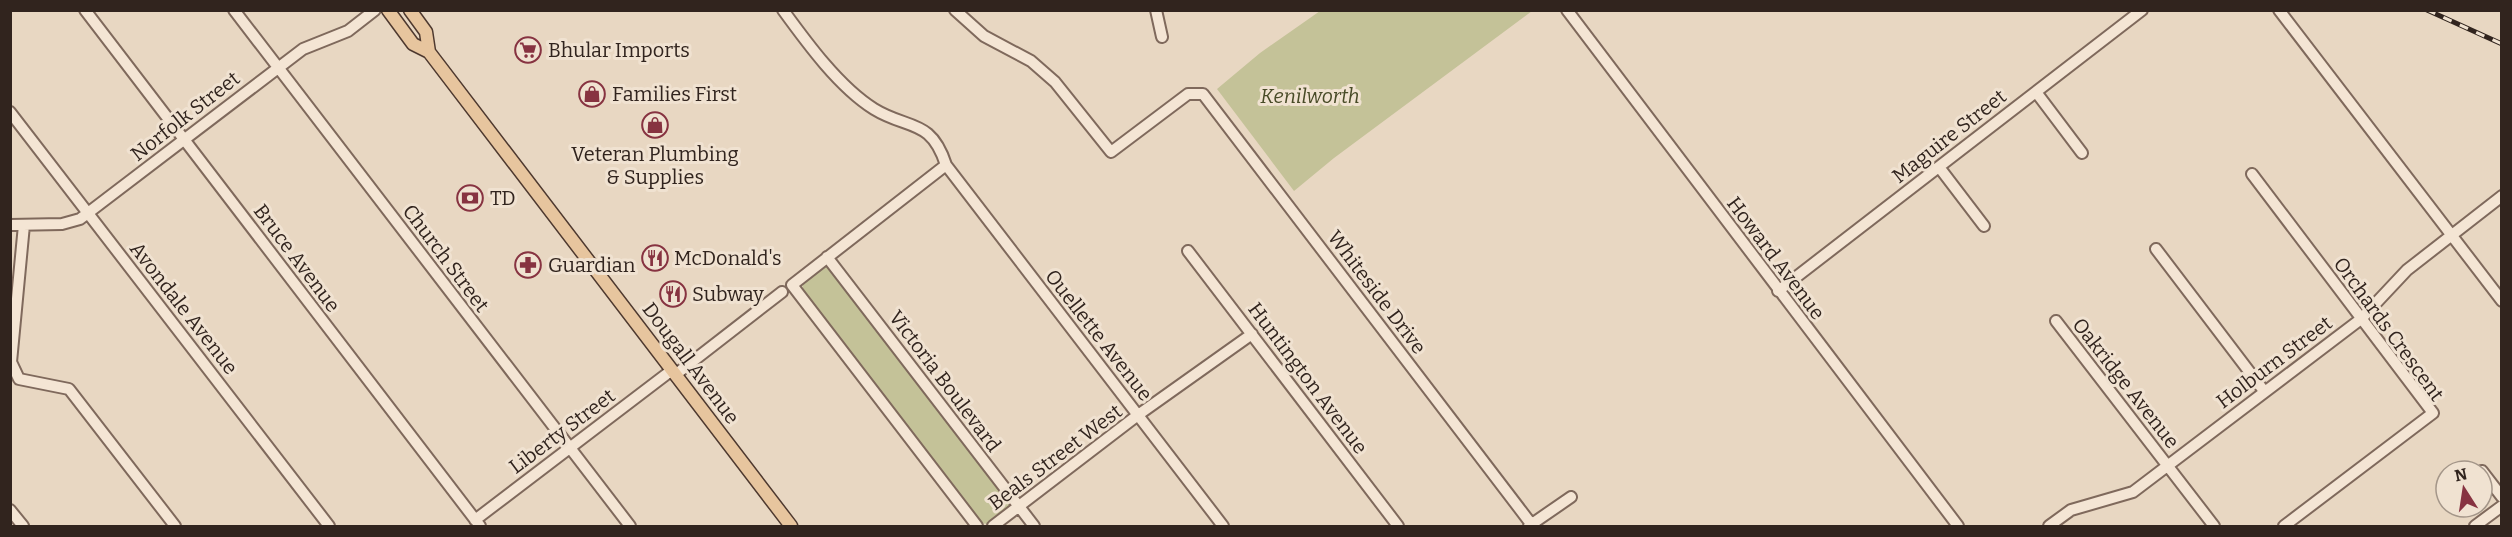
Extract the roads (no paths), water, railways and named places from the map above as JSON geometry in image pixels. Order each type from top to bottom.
[{"type":"main road","name":"Dougall Avenue","points":[[388,10],[413,44],[429,52],[791,526]]},
{"type":"main road","name":"Dougall Avenue","points":[[410,10],[426,32],[429,52]]},
{"type":"street","name":"Bruce Avenue","points":[[85,10],[478,523]]},
{"type":"street","name":"Church Street","points":[[234,10],[630,526]]},
{"type":"street","name":"Norfolk Street","points":[[10,225],[63,224],[80,219],[303,49],[348,31],[375,10]]},
{"type":"street","name":"Ouellette Avenue","points":[[783,10],[821,61],[874,109],[919,127],[930,134],[940,147],[946,165],[1224,526]]},
{"type":"street","name":"Whiteside Drive","points":[[955,10],[984,36],[1031,61],[1055,82],[1111,152],[1188,94],[1203,94],[1531,526]]},
{"type":"street","points":[[1156,10],[1162,37]]},
{"type":"street","name":"Howard Avenue","points":[[1567,10],[1958,526]]},
{"type":"street","name":"Maguire Street","points":[[1778,291],[2142,10]]},
{"type":"street","points":[[2279,10],[2502,301]]},
{"type":"street","points":[[2036,92],[2082,153]]},
{"type":"street","name":"Avondale Avenue","points":[[10,112],[329,526]]},
{"type":"street","name":"Liberty Street","points":[[478,523],[570,448],[787,288],[946,165]]},
{"type":"street","points":[[1939,167],[1984,226]]},
{"type":"street","name":"Orchards Crescent","points":[[2252,174],[2433,413],[2284,526]]},
{"type":"street","name":"Holburn Street","points":[[2049,526],[2071,510],[2133,492],[2361,319],[2407,270],[2502,195]]},
{"type":"street","points":[[24,225],[12,362],[19,379],[69,389],[175,526]]},
{"type":"street","points":[[2156,249],[2264,391]]},
{"type":"street","name":"Huntington Avenue","points":[[1188,251],[1398,526]]},
{"type":"street","name":"Victoria Boulevard","points":[[827,257],[1034,526]]},
{"type":"street","points":[[787,288],[977,526]]},
{"type":"street","name":"Oakridge Avenue","points":[[2056,321],[2167,466]]},
{"type":"street","name":"Beals Street West","points":[[993,526],[1138,416],[1252,334]]},
{"type":"street","points":[[2167,466],[2214,526]]},
{"type":"street","points":[[1531,526],[1571,497]]},
{"type":"street","points":[[2475,526],[2502,506]]},
{"type":"street","points":[[10,510],[23,526]]},
{"type":"railway","points":[[2427,10],[2502,44]]},
{"type":"place","name":"Bhular Imports","points":[[528,50]]},
{"type":"place","name":"Families First","points":[[592,94]]},
{"type":"place","name":"Veteran Plumbing & Supplies","points":[[655,125]]},
{"type":"place","name":"TD","points":[[470,198]]},
{"type":"place","name":"McDonald's","points":[[655,258]]},
{"type":"place","name":"Guardian","points":[[528,265]]},
{"type":"place","name":"Subway","points":[[673,294]]},
{"type":"park label","name":"Kenilworth","points":[[1310,96]]}]
